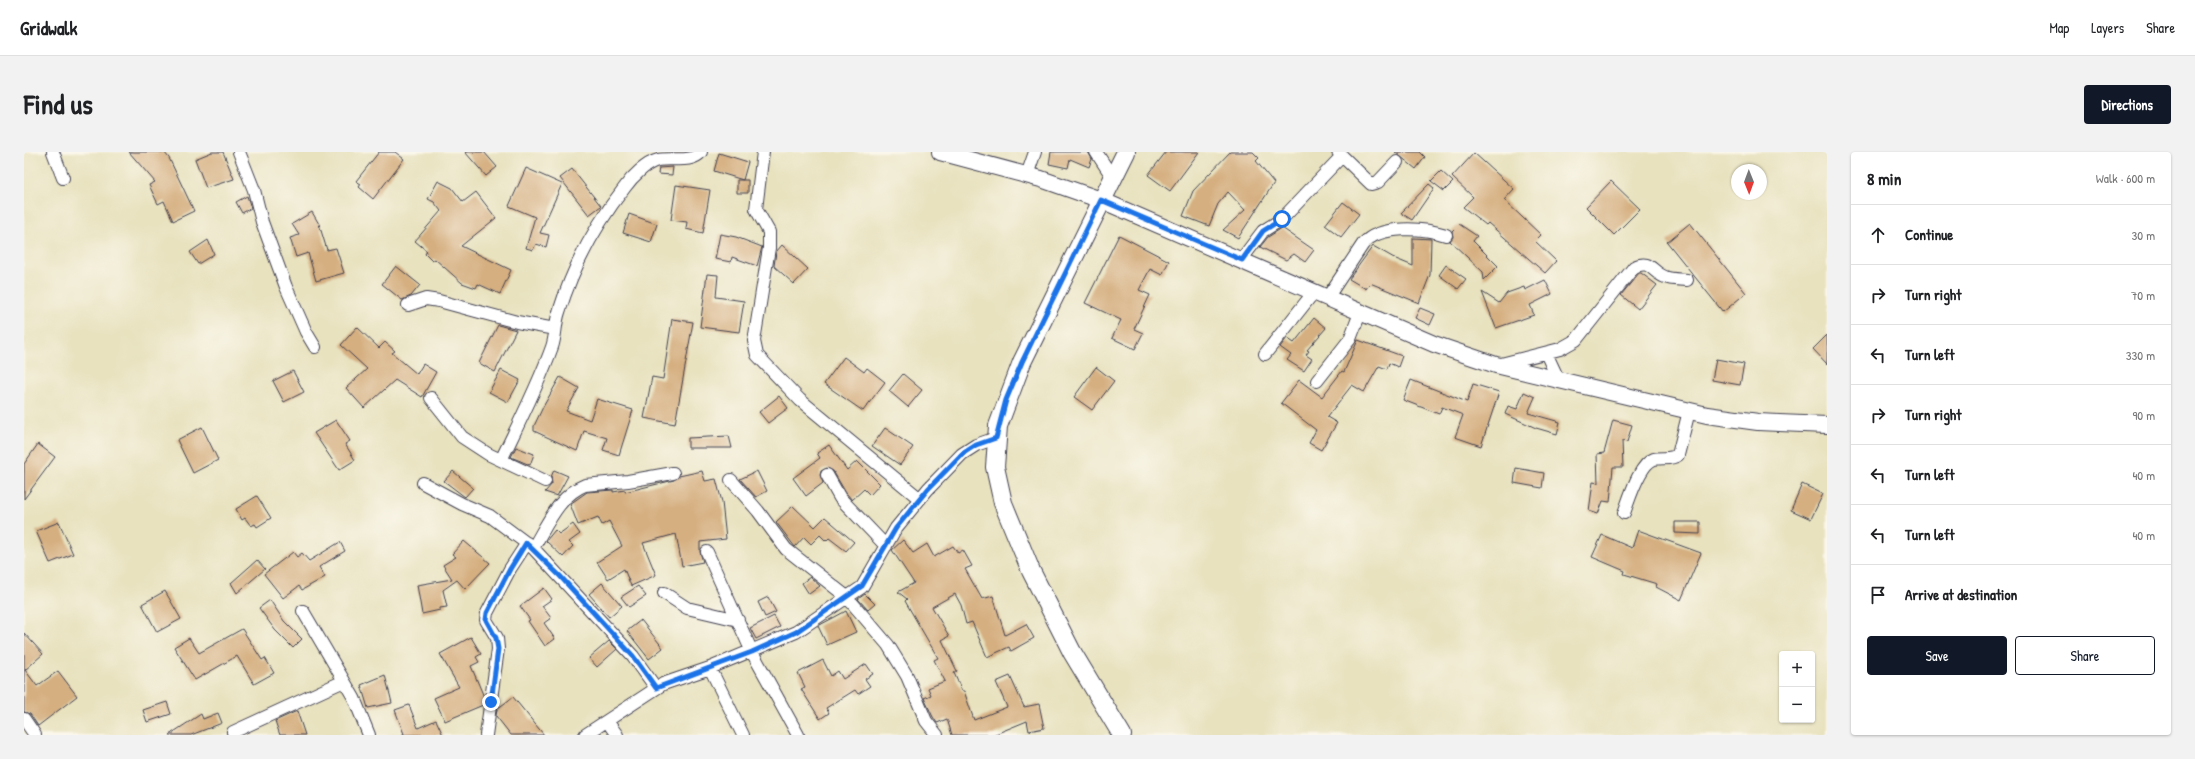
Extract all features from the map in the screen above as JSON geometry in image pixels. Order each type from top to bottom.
[{"type":"main road","points":[[940,152],[1027,175],[1101,200],[1434,344],[1496,365],[1689,411],[1758,422],[1827,425]]},
{"type":"main road","points":[[1122,735],[1054,618],[1016,538],[1003,503],[995,467],[996,438],[1006,400],[1022,362],[1126,152]]},
{"type":"street","points":[[53,152],[63,178]]},
{"type":"street","points":[[239,152],[254,190],[262,222],[286,288],[315,348]]},
{"type":"street","points":[[501,460],[533,396],[552,345],[567,288],[598,224],[626,185],[641,171],[657,160],[692,158],[701,152]]},
{"type":"street","points":[[763,152],[756,209],[769,232],[769,248],[754,341],[757,355],[800,400],[920,499]]},
{"type":"street","points":[[1027,175],[1035,152]]},
{"type":"street","points":[[1096,152],[1113,178]]},
{"type":"street","points":[[1242,260],[1263,231],[1282,219],[1339,154],[1371,184],[1378,182],[1397,162]]},
{"type":"street","points":[[1265,354],[1320,295],[1370,237],[1389,231],[1408,229],[1434,231],[1446,235]]},
{"type":"street","points":[[1496,365],[1560,349],[1576,340],[1634,267],[1642,264],[1649,266],[1664,277],[1687,280]]},
{"type":"street","points":[[408,305],[426,299],[439,301],[517,322],[555,329]]},
{"type":"street","points":[[1317,381],[1350,339],[1360,313]]},
{"type":"street","points":[[1546,353],[1559,381]]},
{"type":"street","points":[[431,398],[462,437],[488,454],[545,481]]},
{"type":"street","points":[[1624,513],[1644,466],[1654,459],[1674,458],[1678,455],[1689,411]]},
{"type":"street","points":[[585,735],[656,688],[752,652],[796,632],[847,597],[862,586],[896,528],[920,499],[962,454],[976,445],[996,438]]},
{"type":"street","points":[[486,735],[498,649],[496,638],[486,620],[487,613],[510,569],[530,546],[560,504],[571,492],[579,487],[585,485],[628,481],[673,472]]},
{"type":"street","points":[[827,475],[840,498],[886,546]]},
{"type":"street","points":[[731,480],[758,511],[786,548],[847,597],[888,644],[907,676],[926,721],[937,735]]},
{"type":"street","points":[[423,483],[462,504],[490,516],[530,546],[633,656],[656,688]]},
{"type":"street","points":[[707,552],[752,652],[798,735]]},
{"type":"street","points":[[664,593],[688,608],[738,620]]},
{"type":"street","points":[[303,611],[354,698],[369,735]]},
{"type":"street","points":[[710,668],[743,735]]},
{"type":"street","points":[[233,732],[344,681]]},
{"type":"street","points":[[24,719],[35,735]]},
{"type":"street","points":[[607,721],[617,735]]},
{"type":"building","points":[[129,152],[164,152],[169,158],[194,211],[173,221],[164,201],[158,204],[149,185],[155,182]]},
{"type":"building","points":[[212,152],[223,152],[234,179],[206,188],[195,159]]},
{"type":"building","points":[[379,152],[395,152],[404,159],[373,199],[359,187],[361,184],[356,181]]},
{"type":"building","points":[[465,152],[484,152],[497,167],[486,176]]},
{"type":"building","points":[[1051,152],[1088,152],[1092,159],[1089,167],[1070,159],[1068,168],[1049,164]]},
{"type":"building","points":[[1166,152],[1199,152],[1170,191],[1148,175]]},
{"type":"building","points":[[1230,152],[1253,152],[1259,158],[1256,161],[1274,183],[1238,238],[1223,230],[1245,210],[1228,192],[1218,204],[1209,226],[1183,216],[1193,191]]},
{"type":"building","points":[[1395,152],[1420,152],[1425,157],[1416,169]]},
{"type":"building","points":[[719,153],[748,162],[743,180],[714,171]]},
{"type":"building","points":[[1474,153],[1514,189],[1504,200],[1541,235],[1535,241],[1556,261],[1545,273],[1488,223],[1486,225],[1463,207],[1473,197],[1452,177]]},
{"type":"building","points":[[673,167],[672,175],[658,174],[659,168]]},
{"type":"building","points":[[526,168],[562,184],[540,233],[549,235],[546,247],[536,244],[533,250],[526,248],[535,217],[509,206]]},
{"type":"building","points":[[572,169],[601,206],[589,215],[560,178]]},
{"type":"building","points":[[1441,171],[1453,182],[1444,191],[1431,181]]},
{"type":"building","points":[[737,180],[748,180],[748,193],[737,193]]},
{"type":"building","points":[[438,181],[452,188],[463,202],[476,192],[496,218],[461,246],[511,270],[500,294],[478,284],[476,288],[462,283],[435,259],[432,261],[425,254],[427,251],[415,241],[441,211],[434,202],[428,199]]},
{"type":"building","points":[[1611,181],[1640,209],[1614,235],[1586,207]]},
{"type":"building","points":[[1429,184],[1434,188],[1412,220],[1401,213]]},
{"type":"building","points":[[676,185],[710,190],[703,233],[686,229],[687,222],[671,220]]},
{"type":"building","points":[[247,196],[251,208],[242,213],[236,202]]},
{"type":"building","points":[[1343,202],[1359,214],[1341,237],[1325,225]]},
{"type":"building","points":[[312,212],[319,224],[327,250],[336,248],[344,273],[316,281],[308,253],[296,257],[290,238],[299,235],[292,224]]},
{"type":"building","points":[[629,214],[657,224],[651,242],[623,233]]},
{"type":"building","points":[[1690,223],[1746,293],[1723,312],[1667,242]]},
{"type":"building","points":[[1459,224],[1477,236],[1473,241],[1498,266],[1484,280],[1483,272],[1450,241],[1453,237],[1452,231]]},
{"type":"building","points":[[1282,228],[1314,250],[1305,262],[1294,254],[1286,260],[1260,247],[1268,237]]},
{"type":"building","points":[[720,234],[736,237],[762,247],[757,266],[732,257],[731,262],[715,259]]},
{"type":"building","points":[[1119,235],[1169,261],[1162,275],[1150,269],[1139,290],[1150,295],[1134,329],[1143,333],[1135,349],[1112,338],[1121,320],[1085,303]]},
{"type":"building","points":[[1413,238],[1431,239],[1430,275],[1419,303],[1370,283],[1366,289],[1349,279],[1373,246],[1396,259],[1413,266]]},
{"type":"building","points":[[208,240],[214,254],[198,264],[190,252]]},
{"type":"building","points":[[782,245],[808,269],[794,284],[774,266],[776,252]]},
{"type":"building","points":[[1446,265],[1466,279],[1458,289],[1439,275]]},
{"type":"building","points":[[396,266],[420,285],[411,296],[402,300],[382,284]]},
{"type":"building","points":[[1639,273],[1657,285],[1638,309],[1621,295]]},
{"type":"building","points":[[707,274],[718,275],[716,297],[744,301],[739,332],[700,327]]},
{"type":"building","points":[[1545,280],[1552,294],[1530,305],[1534,315],[1496,328],[1482,292],[1499,303],[1507,293],[1524,287],[1525,290]]},
{"type":"building","points":[[1420,308],[1435,314],[1430,325],[1415,318]]},
{"type":"building","points":[[1314,318],[1326,328],[1307,350],[1309,351],[1306,355],[1312,359],[1304,371],[1287,360],[1291,355],[1280,347],[1287,338],[1294,343]]},
{"type":"building","points":[[672,319],[693,322],[675,424],[644,418],[652,377],[663,379]]},
{"type":"building","points":[[498,325],[516,330],[495,372],[479,363]]},
{"type":"building","points":[[357,327],[379,348],[385,342],[395,351],[392,353],[417,374],[423,364],[436,372],[422,397],[395,380],[364,408],[346,388],[367,369],[341,345]]},
{"type":"building","points":[[1827,335],[1827,364],[1813,349]]},
{"type":"building","points":[[1358,340],[1402,356],[1398,367],[1389,363],[1387,369],[1379,366],[1364,392],[1352,385],[1327,417],[1337,423],[1321,450],[1309,443],[1316,430],[1281,403],[1299,380],[1322,397],[1342,371],[1344,372]]},
{"type":"building","points":[[844,357],[864,372],[867,368],[885,382],[863,411],[824,384]]},
{"type":"building","points":[[1716,359],[1744,364],[1740,385],[1712,380]]},
{"type":"building","points":[[1096,367],[1114,381],[1092,410],[1074,397]]},
{"type":"building","points":[[501,370],[520,380],[508,402],[489,392]]},
{"type":"building","points":[[293,371],[304,392],[284,402],[273,381]]},
{"type":"building","points":[[903,374],[922,390],[908,407],[889,391]]},
{"type":"building","points":[[560,377],[579,388],[566,411],[590,420],[597,399],[633,410],[619,455],[603,450],[607,438],[584,431],[577,451],[534,431],[534,426],[543,407]]},
{"type":"building","points":[[1411,380],[1467,402],[1473,384],[1499,392],[1481,446],[1455,437],[1463,415],[1442,407],[1439,414],[1403,400]]},
{"type":"building","points":[[1524,392],[1535,397],[1528,413],[1560,422],[1557,434],[1536,428],[1505,414],[1508,406],[1517,409]]},
{"type":"building","points":[[779,396],[788,408],[768,423],[759,412]]},
{"type":"building","points":[[336,420],[350,441],[345,444],[355,460],[339,470],[314,433]]},
{"type":"building","points":[[1613,420],[1632,425],[1627,442],[1622,441],[1623,467],[1613,467],[1610,502],[1603,501],[1598,514],[1589,511],[1593,482],[1598,483],[1597,454],[1604,453]]},
{"type":"building","points":[[202,427],[218,460],[193,473],[177,440]]},
{"type":"building","points":[[885,428],[913,447],[900,465],[872,446]]},
{"type":"building","points":[[729,436],[732,448],[688,448],[688,438]]},
{"type":"building","points":[[38,444],[55,457],[24,499],[24,464]]},
{"type":"building","points":[[829,445],[847,470],[857,461],[880,484],[870,495],[864,489],[852,500],[833,471],[827,468],[821,471],[820,475],[823,483],[806,496],[793,478],[820,458],[817,453]]},
{"type":"building","points":[[516,447],[534,454],[530,465],[511,457]]},
{"type":"building","points":[[1516,468],[1544,473],[1542,488],[1514,483]]},
{"type":"building","points":[[554,470],[568,476],[557,496],[545,492],[552,484],[551,477]]},
{"type":"building","points":[[453,471],[473,488],[465,497],[444,481]]},
{"type":"building","points":[[702,471],[705,481],[716,479],[722,502],[726,539],[700,542],[700,552],[703,562],[682,566],[676,534],[643,543],[656,575],[631,586],[624,569],[608,579],[597,562],[622,546],[609,521],[602,525],[598,517],[578,525],[570,504],[587,492],[613,490],[613,492],[625,490],[625,492],[674,480],[679,476]]},
{"type":"building","points":[[757,471],[767,491],[756,497],[740,479]]},
{"type":"building","points":[[1802,484],[1823,494],[1811,519],[1791,510]]},
{"type":"building","points":[[257,496],[271,518],[257,527],[255,524],[251,526],[245,518],[242,520],[236,509]]},
{"type":"building","points":[[793,506],[815,527],[825,517],[854,542],[846,551],[829,538],[826,541],[820,535],[811,544],[804,537],[795,547],[776,522]]},
{"type":"building","points":[[59,522],[73,554],[50,563],[36,531]]},
{"type":"building","points":[[1675,522],[1700,522],[1700,534],[1675,533]]},
{"type":"building","points":[[573,524],[580,534],[569,542],[573,546],[563,557],[546,541],[555,530],[559,534]]},
{"type":"building","points":[[1638,530],[1701,553],[1681,600],[1656,587],[1657,584],[1624,574],[1625,571],[1592,557],[1602,535],[1632,548]]},
{"type":"building","points":[[903,540],[913,553],[927,544],[934,557],[953,546],[958,553],[963,550],[972,566],[965,569],[982,599],[993,596],[1005,635],[1026,624],[1034,638],[1011,651],[1009,647],[987,657],[972,622],[966,624],[961,605],[955,594],[932,607],[949,636],[942,640],[957,671],[954,673],[962,691],[964,691],[974,720],[1007,707],[996,682],[1010,676],[1024,707],[1039,704],[1044,728],[1029,731],[1027,721],[993,735],[952,735],[947,719],[937,723],[924,698],[931,695],[928,688],[945,681],[934,660],[938,658],[905,601],[907,599],[898,592],[914,583],[892,550]]},
{"type":"building","points":[[464,541],[490,563],[465,589],[457,580],[443,590],[447,607],[422,614],[417,585],[452,579],[443,565],[456,557],[452,554]]},
{"type":"building","points":[[340,542],[345,551],[319,567],[325,577],[302,590],[299,586],[283,598],[264,574],[293,552],[297,557],[302,553],[309,561]]},
{"type":"building","points":[[257,560],[265,569],[237,593],[231,583]]},
{"type":"building","points":[[810,577],[820,586],[809,594],[802,583]]},
{"type":"building","points":[[602,583],[622,606],[609,617],[589,594]]},
{"type":"building","points":[[638,586],[646,596],[629,607],[621,597]]},
{"type":"building","points":[[544,588],[552,599],[542,606],[551,618],[544,623],[555,639],[545,646],[520,606]]},
{"type":"building","points":[[165,591],[181,619],[157,632],[142,604]]},
{"type":"building","points":[[865,594],[875,604],[868,610],[858,599]]},
{"type":"building","points":[[768,597],[776,612],[765,617],[758,602]]},
{"type":"building","points":[[270,600],[284,621],[302,639],[293,648],[275,630],[259,608]]},
{"type":"building","points":[[846,611],[856,632],[827,645],[818,626]]},
{"type":"building","points":[[774,616],[780,627],[756,639],[750,628]]},
{"type":"building","points":[[641,620],[663,648],[649,659],[627,631]]},
{"type":"building","points":[[242,629],[262,660],[265,658],[274,673],[254,684],[237,656],[195,680],[174,647],[189,638],[199,653]]},
{"type":"building","points":[[24,633],[43,654],[25,670],[37,686],[58,671],[77,696],[38,726],[30,714],[24,712]]},
{"type":"building","points":[[471,637],[481,654],[476,657],[479,662],[471,666],[484,697],[483,705],[445,721],[434,698],[459,687],[440,654]]},
{"type":"building","points":[[609,641],[617,649],[597,667],[589,658]]},
{"type":"building","points":[[823,660],[831,676],[838,671],[843,679],[866,664],[873,674],[865,679],[870,686],[858,694],[855,690],[826,708],[829,713],[820,719],[801,689],[805,687],[798,673]]},
{"type":"building","points":[[385,675],[392,703],[368,708],[361,685]]},
{"type":"building","points":[[513,697],[544,735],[511,735],[496,716],[497,709]]},
{"type":"building","points":[[167,702],[171,714],[147,722],[143,710]]},
{"type":"building","points":[[409,705],[418,728],[436,720],[443,735],[402,735],[404,734],[395,710]]},
{"type":"building","points":[[297,711],[305,735],[280,735],[275,721]]},
{"type":"building","points":[[218,713],[222,723],[191,735],[169,735],[201,714],[203,719]]},
{"type":"route","points":[[491,702],[498,649],[496,638],[491,628],[487,625],[487,613],[510,569],[526,543],[533,548],[560,576],[633,656],[656,688],[663,684],[752,652],[796,632],[862,586],[896,528],[928,489],[962,454],[976,445],[996,438],[1006,400],[1022,362],[1101,200],[1242,260],[1263,231],[1282,219]]}]
